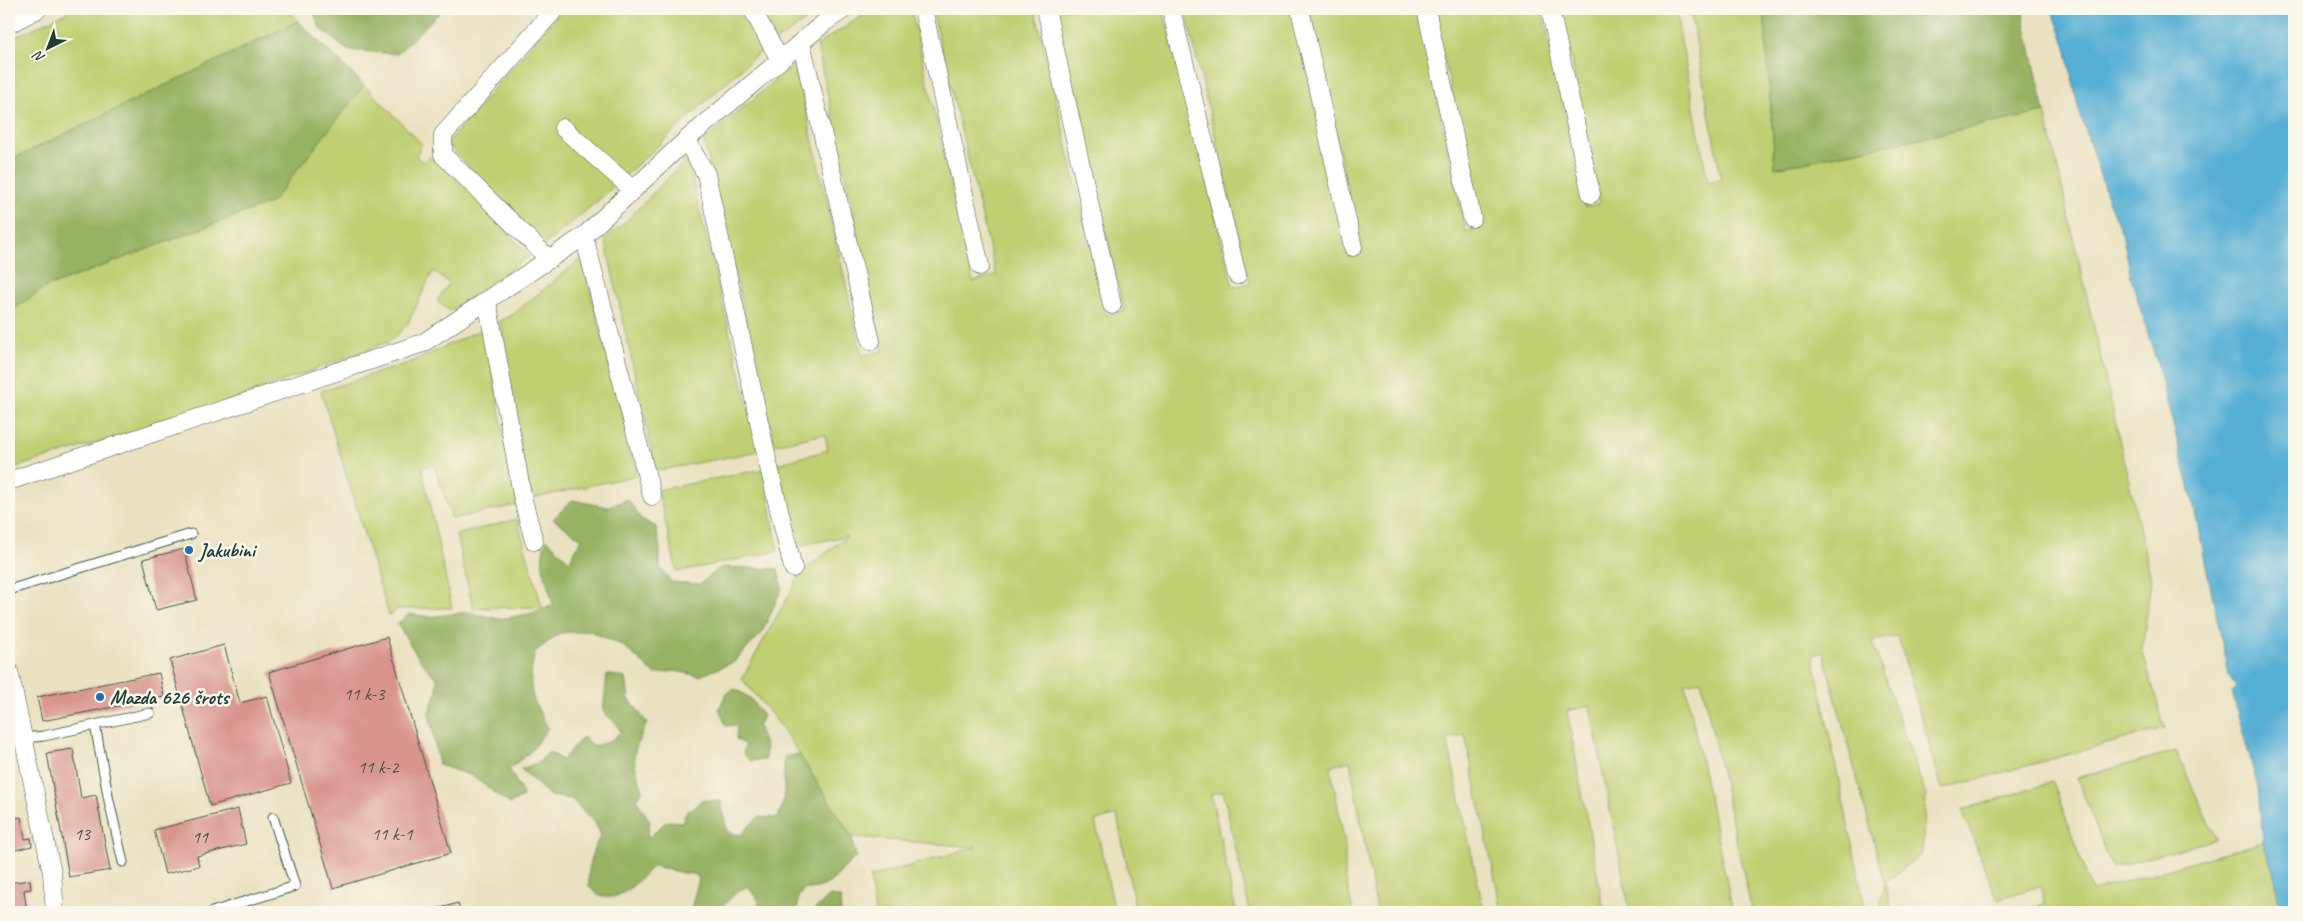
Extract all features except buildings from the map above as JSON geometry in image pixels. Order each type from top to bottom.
[{"type":"street","points":[[9,24],[38,9]]},
{"type":"street","points":[[549,260],[443,155],[443,135],[555,9]]},
{"type":"street","points":[[752,9],[780,60]]},
{"type":"street","points":[[9,481],[423,343],[584,236],[686,140],[801,42],[844,9]]},
{"type":"street","points":[[923,9],[980,266]]},
{"type":"street","points":[[1046,9],[1112,305]]},
{"type":"street","points":[[1171,9],[1237,275]]},
{"type":"street","points":[[1300,9],[1353,247]]},
{"type":"street","points":[[1426,9],[1472,218]]},
{"type":"street","points":[[1550,9],[1591,194]]},
{"type":"street","points":[[801,42],[871,341]]},
{"type":"street","points":[[563,128],[633,190]]},
{"type":"street","points":[[686,140],[706,174],[766,459],[793,568]]},
{"type":"street","points":[[584,236],[652,496]]},
{"type":"street","points":[[487,300],[523,500],[534,541]]},
{"type":"street","points":[[9,671],[52,873],[55,912]]},
{"type":"lane","points":[[9,590],[191,534]]},
{"type":"lane","points":[[24,738],[44,736],[150,713]]},
{"type":"lane","points":[[95,725],[109,801],[123,862]]},
{"type":"lane","points":[[212,912],[295,886],[273,817]]},
{"type":"green space","points":[[74,9],[287,9],[298,21],[9,161],[9,40]]},
{"type":"green space","points":[[443,9],[397,54],[347,50],[319,27],[313,10]]},
{"type":"green space","points":[[562,9],[822,9],[754,57],[601,198],[543,246],[451,148],[448,142]]},
{"type":"green space","points":[[873,9],[911,9],[973,282],[996,275],[932,9],[1035,9],[1106,315],[1124,311],[1055,9],[1163,9],[1233,287],[1250,283],[1185,9],[1293,9],[1348,257],[1362,254],[1308,9],[1417,9],[1466,231],[1482,228],[1433,9],[1542,9],[1585,207],[1600,203],[1561,9],[1675,9],[1708,182],[1721,179],[1690,9],[1764,9],[1775,168],[2045,112],[2151,579],[2142,650],[2165,728],[1942,789],[1898,636],[1872,641],[1926,796],[1922,853],[1885,883],[1823,652],[1813,655],[1866,912],[1752,912],[1701,680],[1685,684],[1733,912],[1630,912],[1590,706],[1567,711],[1604,912],[1502,912],[1465,735],[1447,739],[1484,912],[1377,912],[1350,761],[1330,766],[1345,844],[1345,876],[1353,912],[1250,912],[1223,791],[1211,794],[1236,912],[1136,912],[1117,815],[1095,821],[1115,912],[875,912],[870,877],[976,847],[852,837],[781,726],[742,679],[801,573],[847,536],[798,546],[777,464],[828,450],[825,434],[775,445],[704,141],[795,63],[862,355],[883,351],[817,45]]},
{"type":"green space","points":[[1764,9],[2022,9],[2045,112],[1775,168]]},
{"type":"green space","points":[[298,21],[364,85],[272,202],[44,288],[9,313],[9,161]]},
{"type":"green space","points":[[364,85],[422,144],[416,156],[423,162],[431,156],[443,164],[530,256],[450,311],[437,301],[449,283],[433,271],[407,325],[391,341],[198,413],[9,469],[9,313],[44,288],[272,202]]},
{"type":"green space","points":[[687,159],[759,451],[656,471],[605,239],[622,225]]},
{"type":"green space","points":[[582,258],[638,475],[530,499],[500,321],[512,315]]},
{"type":"green space","points":[[484,328],[517,505],[452,519],[434,465],[422,468],[452,608],[398,609],[389,616],[321,391],[414,361]]},
{"type":"green space","points":[[764,469],[778,551],[677,572],[658,490]]},
{"type":"green space","points":[[628,499],[640,518],[656,527],[660,549],[660,567],[671,582],[700,584],[721,567],[778,569],[782,588],[762,633],[734,662],[700,676],[675,671],[655,674],[625,647],[590,631],[560,633],[535,652],[531,675],[532,692],[537,707],[548,728],[531,751],[509,769],[524,796],[510,804],[472,776],[439,765],[429,712],[437,692],[437,679],[420,660],[397,624],[409,614],[430,617],[468,612],[498,619],[529,614],[553,605],[543,564],[544,548],[547,539],[569,561],[582,539],[553,519],[572,500],[608,507]]},
{"type":"green space","points":[[517,519],[542,607],[473,608],[456,535]]},
{"type":"green space","points":[[607,674],[626,678],[629,699],[647,723],[634,756],[636,770],[643,790],[637,799],[650,821],[647,839],[667,821],[682,822],[687,810],[696,807],[701,800],[721,801],[727,832],[740,835],[758,817],[778,818],[784,799],[784,757],[799,754],[852,837],[856,857],[829,883],[806,889],[798,897],[798,908],[794,912],[751,912],[758,911],[759,901],[747,886],[736,893],[717,912],[690,912],[699,879],[695,874],[653,866],[623,893],[609,897],[598,894],[589,886],[590,859],[601,835],[595,823],[571,799],[550,796],[521,769],[538,763],[549,752],[562,760],[583,737],[593,746],[609,742],[621,732],[616,723],[603,712]]},
{"type":"green space","points":[[735,689],[750,698],[763,716],[758,726],[766,748],[765,760],[750,761],[743,754],[745,745],[736,739],[737,725],[726,726],[719,708],[727,693]]},
{"type":"green space","points":[[2176,751],[2216,839],[2112,868],[2077,778]]},
{"type":"green space","points":[[2053,782],[2092,891],[2263,842],[2276,881],[2277,900],[2288,912],[2016,912],[2045,904],[2040,886],[1997,899],[1962,810]]},
{"type":"green space","points":[[1885,883],[1892,912],[1879,912]]},
{"type":"green space","points":[[830,896],[840,898],[841,912],[812,912]]},
{"type":"water","points":[[2052,9],[2294,9],[2294,912],[2288,912],[2277,900],[2276,881],[2263,842],[2258,788],[2232,692],[2236,687],[2229,676],[2192,498],[2157,363],[2131,277],[2122,233],[2109,203],[2078,107],[2066,47]]},
{"type":"place","name":"Jakubini","points":[[189,550]]},
{"type":"place","name":"Mazda 626 šrots","points":[[100,697]]}]
